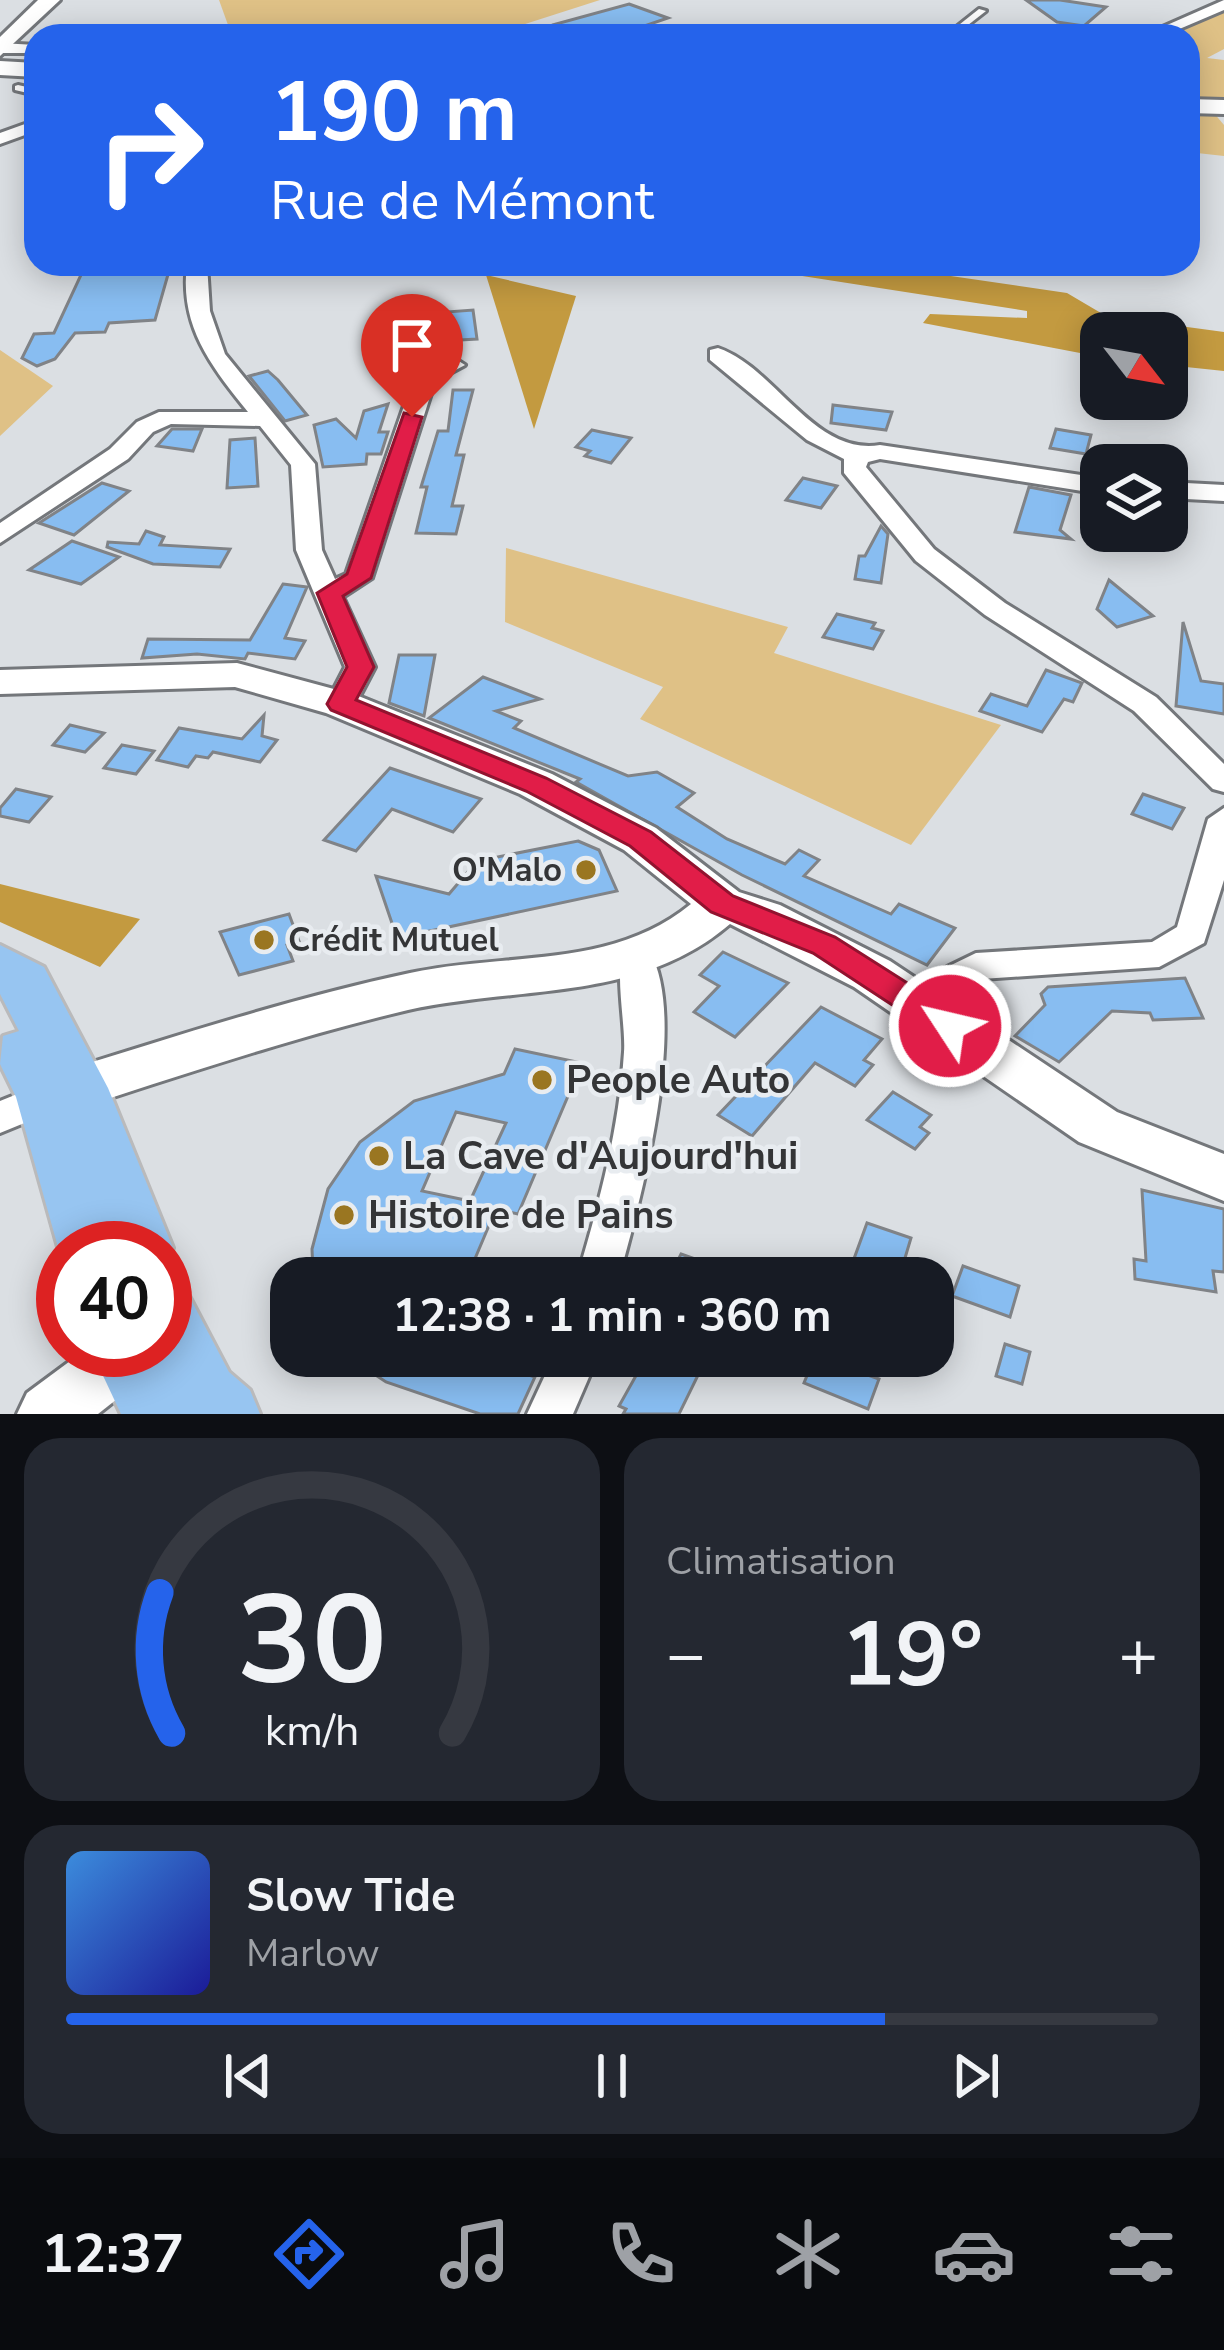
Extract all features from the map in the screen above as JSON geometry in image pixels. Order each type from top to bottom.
[{"type":"main road","points":[[0,966],[24,982],[41,1101],[122,1221]]},
{"type":"main road","points":[[0,1005],[41,1101],[79,1221]]},
{"type":"street","points":[[1179,24],[1224,5]]},
{"type":"street","points":[[195,276],[206,338],[225,374],[303,464],[309,550],[360,667],[340,704]]},
{"type":"street","points":[[718,355],[816,435],[857,456],[880,452],[1080,483]]},
{"type":"street","points":[[330,593],[358,578],[425,377],[454,365]]},
{"type":"street","points":[[7,526],[119,454],[145,427],[167,417],[261,419]]},
{"type":"street","points":[[857,456],[854,468],[925,555],[995,609],[1144,704],[1224,782]]},
{"type":"street","points":[[1188,491],[1224,493]]},
{"type":"street","points":[[0,682],[237,675],[340,704],[557,795],[640,839],[722,904],[824,945],[1098,1127],[1224,1178]]},
{"type":"street","points":[[913,1000],[976,966],[1159,954],[1192,934],[1224,819]]},
{"type":"street","points":[[41,1101],[418,990],[637,961],[700,927],[722,904]]},
{"type":"street","points":[[604,1257],[640,1079],[644,998],[637,961]]},
{"type":"street","points":[[49,1414],[139,1377]]},
{"type":"street","points":[[550,1414],[567,1377]]},
{"type":"lane","points":[[964,24],[982,10]]},
{"type":"shaded area","points":[[219,0],[600,0],[525,24],[228,24]]},
{"type":"shaded area","points":[[1224,10],[1224,49],[1207,58],[1224,60],[1224,107],[1200,106],[1200,24],[1191,24]]},
{"type":"shaded area","points":[[1200,112],[1213,112],[1224,125],[1224,156],[1200,153]]},
{"type":"shaded area","points":[[486,276],[576,296],[534,429]]},
{"type":"shaded area","points":[[802,276],[950,276],[1067,293],[1099,312],[1080,312],[1080,353],[923,323],[930,314],[1027,318],[1027,311]]},
{"type":"shaded area","points":[[1188,327],[1224,332],[1224,371],[1188,367]]},
{"type":"shaded area","points":[[0,350],[53,386],[0,436]]},
{"type":"shaded area","points":[[506,548],[788,627],[774,653],[1001,725],[911,845],[640,719],[663,687],[505,622]]},
{"type":"shaded area","points":[[0,884],[140,919],[100,967],[0,922]]},
{"type":"building","points":[[1026,0],[1106,7],[1086,24],[1057,22]]},
{"type":"building","points":[[629,4],[668,18],[650,24],[556,24]]},
{"type":"building","points":[[80,276],[168,276],[155,320],[109,323],[105,332],[75,333],[55,359],[37,366],[22,358],[34,334],[54,333]]},
{"type":"building","points":[[473,310],[477,339],[442,341],[439,320],[448,320],[446,312]]},
{"type":"building","points":[[422,335],[418,365],[394,365],[398,336]]},
{"type":"building","points":[[268,371],[307,415],[285,421],[249,376]]},
{"type":"building","points":[[453,390],[473,390],[456,455],[464,455],[452,506],[463,506],[456,534],[416,533],[427,487],[421,487],[438,431],[448,431]]},
{"type":"building","points":[[388,404],[379,432],[388,432],[381,454],[367,454],[366,464],[323,467],[314,425],[336,419],[356,438],[364,411]]},
{"type":"building","points":[[833,405],[892,412],[886,430],[831,423]]},
{"type":"building","points":[[172,429],[202,429],[193,451],[157,446]]},
{"type":"building","points":[[1056,429],[1091,435],[1089,444],[1080,444],[1080,453],[1050,448]]},
{"type":"building","points":[[592,430],[631,438],[611,463],[585,456],[590,451],[576,447]]},
{"type":"building","points":[[255,438],[258,486],[227,488],[230,440]]},
{"type":"building","points":[[803,478],[837,486],[821,508],[786,500]]},
{"type":"building","points":[[102,483],[129,491],[74,535],[39,523]]},
{"type":"building","points":[[1029,487],[1071,495],[1060,530],[1071,539],[1015,532]]},
{"type":"building","points":[[881,526],[888,534],[881,583],[855,579],[859,556],[865,556]]},
{"type":"building","points":[[146,531],[164,537],[160,545],[230,549],[220,567],[153,564],[107,547],[108,542],[139,544]]},
{"type":"building","points":[[72,541],[119,557],[81,584],[29,570]]},
{"type":"building","points":[[1109,580],[1153,616],[1117,627],[1097,609]]},
{"type":"building","points":[[283,584],[307,587],[285,638],[305,641],[295,659],[248,653],[245,659],[197,654],[142,658],[148,639],[250,640]]},
{"type":"building","points":[[837,614],[875,623],[872,628],[883,631],[873,649],[823,637]]},
{"type":"building","points":[[1183,622],[1201,681],[1224,684],[1224,714],[1176,706]]},
{"type":"building","points":[[399,655],[435,655],[424,716],[389,703]]},
{"type":"building","points":[[1046,670],[1082,683],[1073,702],[1064,699],[1042,732],[980,711],[991,694],[1027,706]]},
{"type":"building","points":[[483,677],[540,699],[496,711],[521,721],[514,728],[628,776],[657,772],[694,793],[677,807],[727,839],[785,864],[799,850],[819,860],[804,876],[891,914],[899,904],[955,928],[927,965],[742,875],[576,782],[580,779],[429,718]]},
{"type":"building","points":[[264,715],[262,736],[277,740],[260,762],[213,752],[208,758],[196,756],[188,767],[157,760],[179,728],[242,739]]},
{"type":"building","points":[[70,725],[104,733],[85,752],[53,745]]},
{"type":"building","points":[[122,745],[154,751],[136,774],[104,768]]},
{"type":"building","points":[[390,768],[481,799],[453,832],[392,809],[356,851],[324,840]]},
{"type":"building","points":[[16,789],[51,797],[29,822],[0,816],[0,808]]},
{"type":"building","points":[[1143,794],[1184,808],[1172,829],[1132,814]]},
{"type":"building","points":[[578,841],[599,850],[617,891],[397,938],[376,876],[449,894],[477,861]]},
{"type":"building","points":[[289,914],[299,941],[287,945],[293,961],[239,975],[220,932]]},
{"type":"building","points":[[723,952],[788,983],[735,1037],[694,1012],[719,986],[700,975]]},
{"type":"building","points":[[1185,978],[1203,1018],[1153,1020],[1150,1013],[1112,1011],[1059,1062],[1015,1036],[1045,1005],[1041,994],[1048,987]]},
{"type":"building","points":[[821,1007],[882,1039],[864,1060],[873,1065],[855,1086],[815,1063],[752,1136],[718,1115]]},
{"type":"building","points":[[515,1049],[582,1063],[518,1214],[496,1209],[476,1257],[312,1257],[328,1189],[360,1142],[414,1101],[504,1074]],"holes":[[[456,1112],[506,1123],[470,1201],[422,1191]]]},
{"type":"building","points":[[893,1092],[931,1115],[920,1127],[929,1133],[915,1149],[867,1120]]},
{"type":"building","points":[[1142,1190],[1224,1209],[1224,1272],[1213,1271],[1216,1292],[1135,1279],[1134,1259],[1146,1261]]},
{"type":"building","points":[[867,1223],[911,1238],[905,1257],[855,1257]]},
{"type":"building","points":[[963,1266],[1019,1286],[1010,1317],[954,1297]]},
{"type":"building","points":[[1005,1344],[1030,1352],[1022,1384],[996,1376]]},
{"type":"building","points":[[378,1377],[535,1377],[518,1414],[480,1414]]},
{"type":"building","points":[[635,1377],[697,1377],[679,1414],[623,1414],[626,1409],[619,1406]]},
{"type":"building","points":[[806,1377],[879,1379],[868,1409],[804,1383]]},
{"type":"place","name":"O'Malo","points":[[586,870]]},
{"type":"place","name":"Crédit Mutuel","points":[[264,940]]},
{"type":"place","name":"People Auto","points":[[542,1080]]},
{"type":"place","name":"La Cave d'Aujourd'hui","points":[[379,1156]]},
{"type":"place","name":"Histoire de Pains","points":[[344,1215]]},
{"type":"route","points":[[412,417],[358,578],[330,593],[360,667],[352,690],[340,704],[536,784],[640,839],[683,868],[722,904],[824,945],[950,1026]]}]
